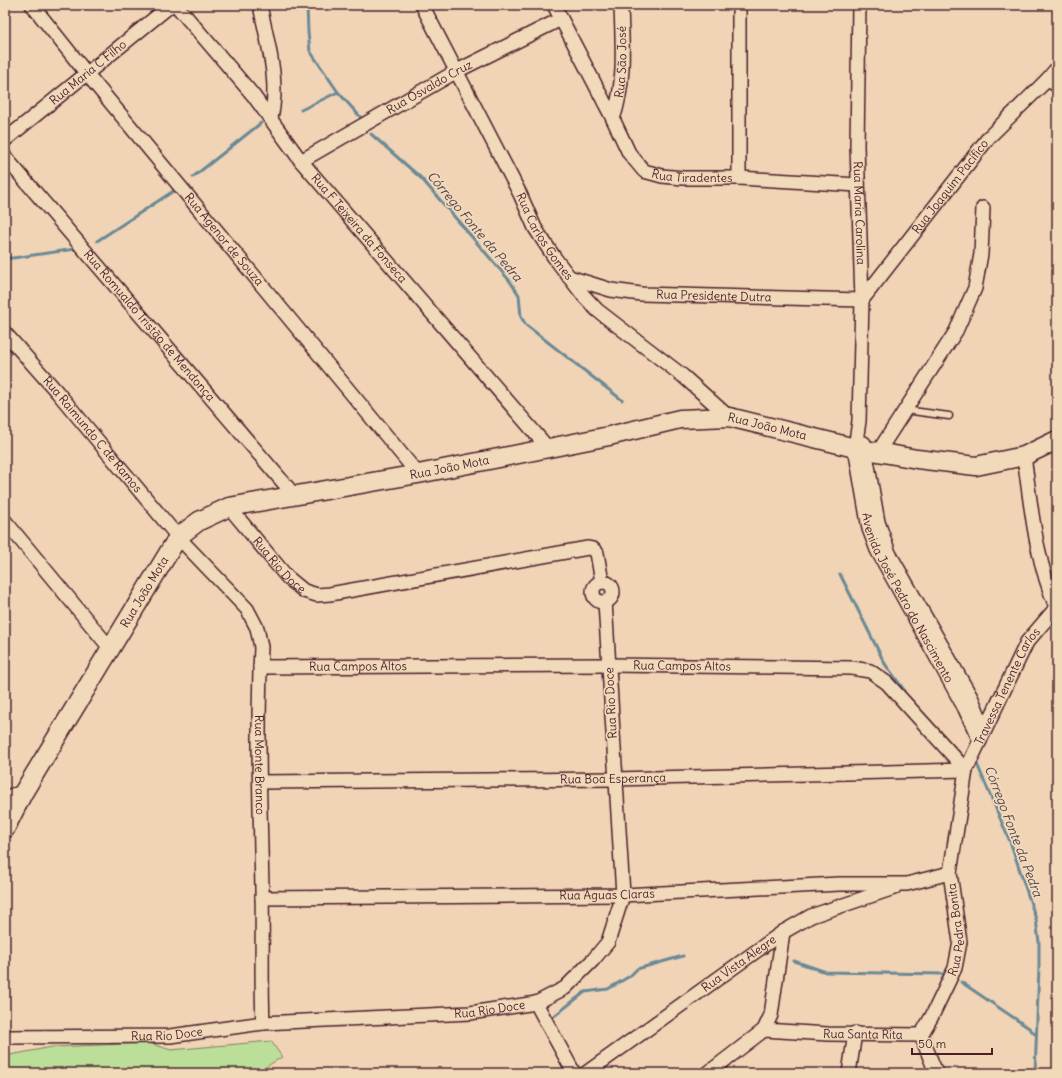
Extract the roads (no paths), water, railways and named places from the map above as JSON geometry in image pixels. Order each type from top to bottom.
[{"type":"main road","name":"Rua João Mota","points":[[5,829],[23,793],[178,537],[199,521],[229,507],[418,474],[548,448],[680,419],[729,417],[866,450],[917,459],[976,466],[1024,456],[1057,440]]},
{"type":"street","name":"Rua Agenor de Souza","points":[[32,5],[87,74],[418,474]]},
{"type":"street","name":"Rua Maria C Filho","points":[[5,140],[171,5]]},
{"type":"street","name":"Rua F Teixeira da Fonseca","points":[[176,5],[271,118],[301,161],[548,448]]},
{"type":"street","points":[[260,5],[274,83],[274,107],[271,118]]},
{"type":"street","name":"Rua Carlos Gomes","points":[[422,5],[520,194],[535,228],[569,277],[597,310],[684,376],[729,417]]},
{"type":"street","name":"Rua Tiradentes","points":[[554,5],[614,119],[629,153],[644,171],[662,176],[683,178],[739,178],[858,185]]},
{"type":"street","name":"Rua São José","points":[[614,119],[619,101],[622,80],[621,5]]},
{"type":"street","points":[[739,5],[739,178]]},
{"type":"street","name":"Rua Maria Carolina","points":[[859,5],[858,185],[862,300],[859,421],[866,450]]},
{"type":"street","name":"Rua Osvaldo Cruz","points":[[301,161],[457,71],[561,19]]},
{"type":"street","name":"Rua Joaquim Pacífico","points":[[862,300],[989,137],[1052,82],[1057,68]]},
{"type":"street","name":"Rua Romualdo Tristão de Mendonça","points":[[5,157],[294,495]]},
{"type":"street","points":[[866,450],[905,410],[956,331],[975,288],[981,254],[983,208]]},
{"type":"street","name":"Rua Presidente Dutra","points":[[569,277],[611,290],[641,294],[862,300]]},
{"type":"street","name":"Rua Raimundo C de Ramos","points":[[5,333],[58,393],[178,537]]},
{"type":"street","name":"Avenida José Pedro do Nascimento","points":[[866,450],[869,529],[877,550],[965,709],[983,735]]},
{"type":"street","points":[[1024,456],[1035,532],[1051,595],[1057,609]]},
{"type":"street","name":"Rua Rio Doce","points":[[5,1037],[170,1036],[263,1023],[470,1013],[536,1003],[565,988],[608,942],[623,895],[605,602],[597,600],[593,593],[595,586],[602,582],[597,553],[594,549],[588,548],[330,594],[316,595],[304,591],[287,577],[229,507]]},
{"type":"street","points":[[5,520],[110,648]]},
{"type":"street","name":"Rua Monte Branco","points":[[178,537],[247,609],[257,628],[261,647],[261,990],[263,1023]]},
{"type":"street","name":"Travessa Tenente Carlos","points":[[966,770],[1027,642],[1057,609]]},
{"type":"street","name":"Rua Campos Altos","points":[[260,666],[610,665],[852,668],[870,670],[887,683],[966,770]]},
{"type":"street","name":"Rua Boa Esperança","points":[[260,782],[615,779],[966,770]]},
{"type":"street","name":"Rua Pedra Bonita","points":[[920,1035],[932,1016],[955,968],[960,942],[950,873],[966,770]]},
{"type":"street","points":[[5,802],[12,795],[23,793]]},
{"type":"street","name":"Rua Águas Claras","points":[[262,898],[623,895],[839,884],[907,884],[950,873]]},
{"type":"street","points":[[839,884],[843,904]]},
{"type":"street","name":"Rua Vista Alegre","points":[[586,1073],[783,932],[811,916],[843,904],[907,884]]},
{"type":"street","points":[[708,1073],[764,1030],[771,1015],[783,932]]},
{"type":"street","points":[[536,1003],[574,1073]]},
{"type":"street","name":"Rua Santa Rita","points":[[764,1030],[828,1034],[855,1033],[920,1035],[936,1073]]},
{"type":"street","points":[[849,1073],[855,1033]]},
{"type":"lane","points":[[905,410],[948,416]]},
{"type":"waterway","name":"Córrego Fonte da Pedra","points":[[307,5],[310,51],[338,92],[363,120]]},
{"type":"waterway","points":[[301,110],[338,92]]},
{"type":"waterway","points":[[193,177],[261,123]]},
{"type":"waterway","name":"Córrego Fonte da Pedra","points":[[371,134],[421,178],[509,280],[519,295],[521,317],[526,325],[622,400]]},
{"type":"waterway","points":[[97,241],[175,190]]},
{"type":"waterway","points":[[5,258],[75,249]]},
{"type":"waterway","name":"Córrego Fonte da Pedra","points":[[840,574],[885,664],[904,690]]},
{"type":"waterway","name":"Córrego Fonte da Pedra","points":[[977,764],[1011,844],[1036,919],[1039,942],[1039,967],[1035,1073]]},
{"type":"waterway","points":[[549,1020],[585,992],[608,989],[630,976],[637,969],[683,956]]},
{"type":"waterway","points":[[794,961],[826,972],[943,974]]},
{"type":"waterway","points":[[961,982],[1029,1028],[1036,1035]]}]
